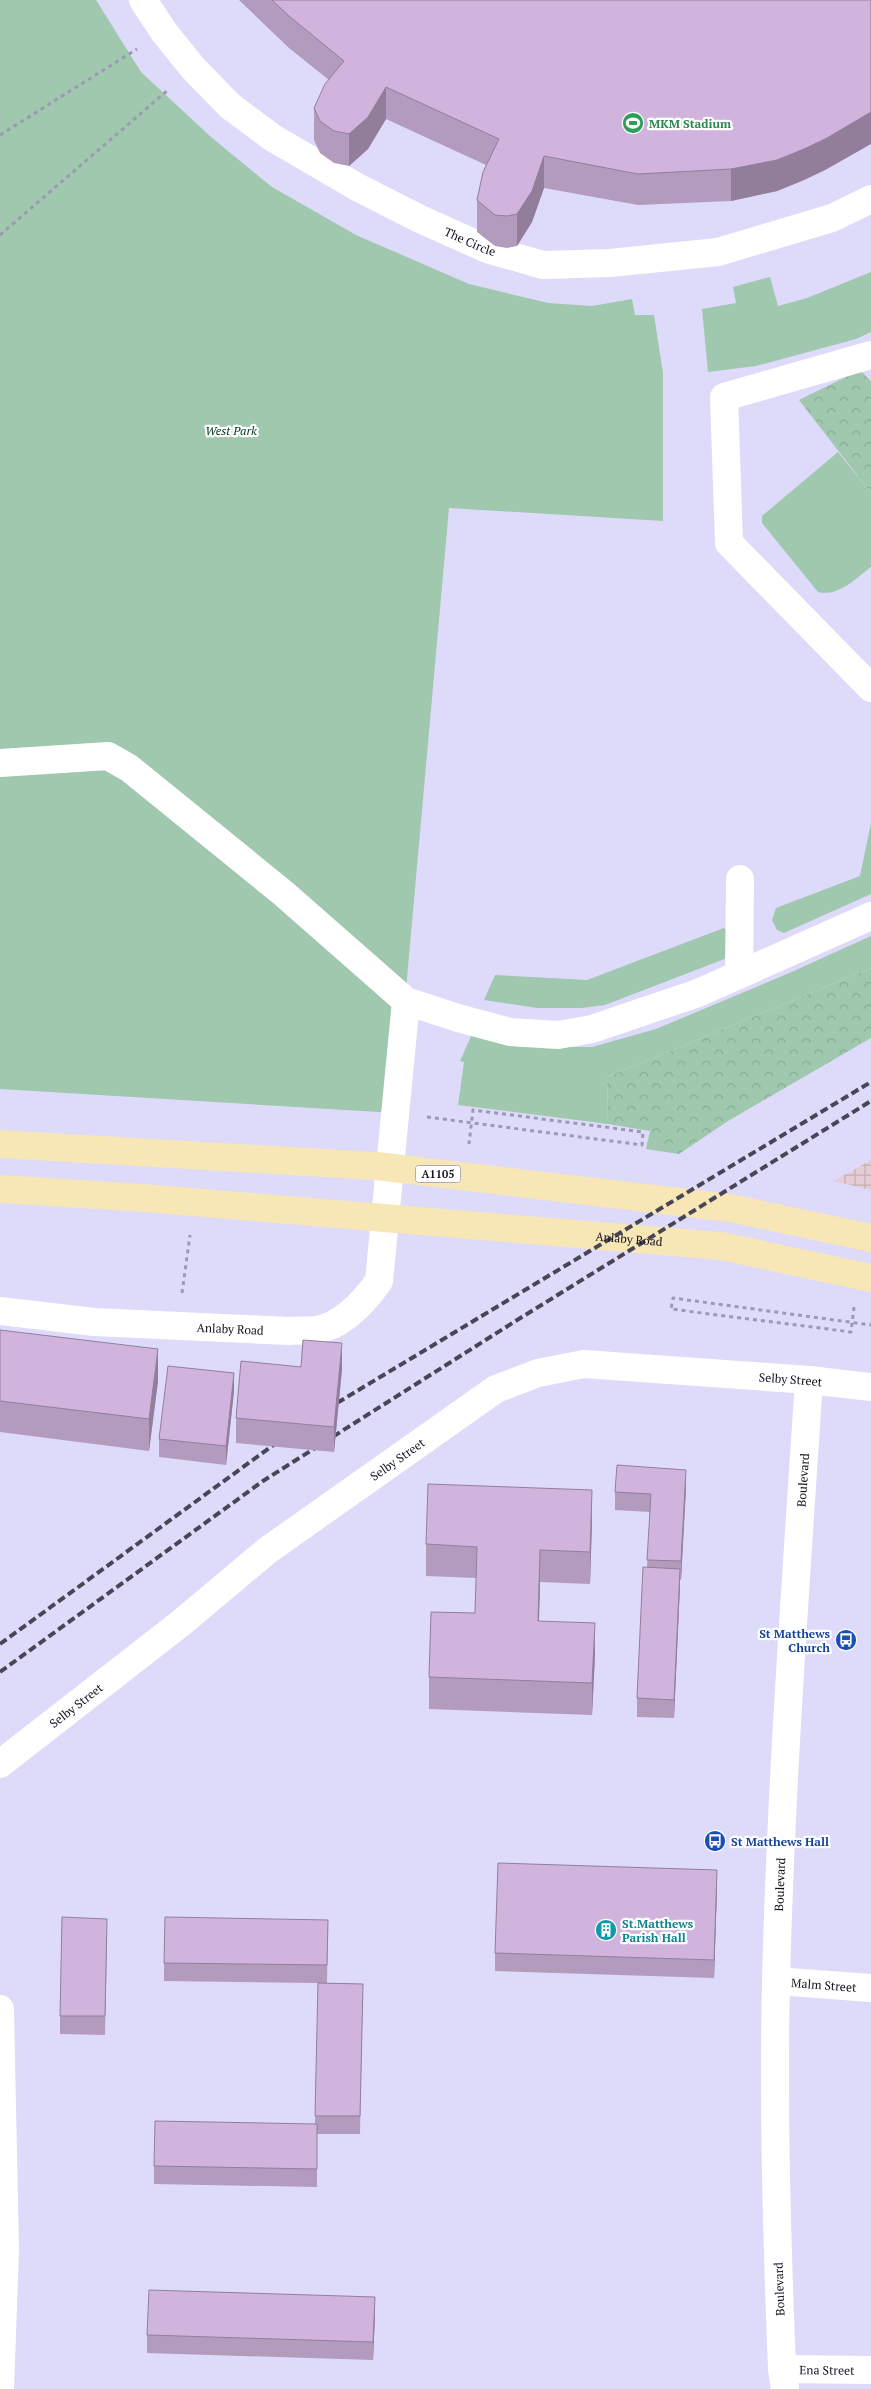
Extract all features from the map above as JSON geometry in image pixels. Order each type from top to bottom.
[{"type":"main road","name":"A1105","points":[[0,1144],[376,1166],[730,1208],[871,1238]]},
{"type":"main road","name":"Anlaby Road","points":[[0,1189],[144,1198],[721,1246],[864,1277]]},
{"type":"street","name":"The Circle","points":[[143,0],[164,32],[192,68],[230,106],[273,138],[357,187],[420,219],[487,249],[543,265],[610,264],[718,252],[832,218],[871,199]]},
{"type":"street","points":[[871,355],[724,397],[729,543],[871,688]]},
{"type":"street","points":[[0,763],[108,756],[130,768],[283,893],[406,1001],[510,1032],[558,1035],[601,1026],[698,993],[871,916]]},
{"type":"street","points":[[739,975],[740,879]]},
{"type":"street","name":"Anlaby Road","points":[[0,1311],[94,1322],[317,1330],[340,1321],[365,1301],[379,1281],[406,1001]]},
{"type":"street","name":"Selby Street","points":[[0,1764],[181,1623],[268,1550],[496,1389],[538,1374],[584,1364],[809,1380],[871,1387]]},
{"type":"street","name":"Boulevard","points":[[783,2379],[774,2163],[776,1981],[787,1719],[809,1380]]},
{"type":"street","name":"Malm Street","points":[[776,1981],[871,1988]]},
{"type":"street","points":[[0,2009],[6,2250],[0,2389]]},
{"type":"street","name":"Ena Street","points":[[783,2379],[871,2370]]},
{"type":"path","points":[[0,135],[164,32]]},
{"type":"path","points":[[0,235],[192,68]]},
{"type":"path","points":[[395,1113],[504,1126],[642,1145],[643,1132],[473,1110],[466,1177]]},
{"type":"path","points":[[177,1325],[190,1234]]},
{"type":"path","points":[[864,1277],[851,1332],[672,1309],[673,1298],[834,1320],[871,1325]]},
{"type":"shaded area","points":[[871,1160],[871,1190],[834,1181]]},
{"type":"green space","name":"West Park","points":[[0,0],[96,0],[141,72],[211,137],[272,187],[356,235],[469,284],[548,303],[592,306],[632,299],[635,315],[654,315],[663,373],[663,521],[449,508],[395,1113],[0,1089]]},
{"type":"green space","points":[[871,272],[871,332],[856,339],[756,366],[708,372],[702,309],[736,303],[733,287],[770,277],[778,306],[807,298]]},
{"type":"green space","points":[[860,370],[871,381],[871,493],[799,400]]},
{"type":"green space","points":[[838,452],[871,493],[871,567],[846,586],[825,593],[818,592],[762,523],[762,516]]},
{"type":"green space","points":[[871,823],[871,894],[784,933],[777,930],[772,920],[776,908],[860,876]]},
{"type":"green space","points":[[724,928],[733,936],[727,958],[605,1005],[582,1008],[537,1008],[484,1000],[495,975],[587,980]]},
{"type":"green space","points":[[871,936],[871,968],[607,1077],[608,1124],[458,1105],[464,1062],[460,1061],[472,1034],[523,1047],[592,1047],[656,1029],[787,974]]},
{"type":"green space","points":[[871,968],[871,1038],[728,1121],[679,1154],[646,1149],[650,1131],[608,1124],[607,1077]]},
{"type":"building","name":"MKM Stadium","points":[[272,0],[871,0],[871,112],[827,138],[777,160],[731,169],[638,174],[544,156],[532,191],[517,214],[507,216],[495,215],[477,200],[483,172],[499,139],[386,87],[368,117],[349,134],[334,131],[320,121],[314,108],[325,84],[344,61]]},
{"type":"building","points":[[0,1330],[158,1349],[149,1419],[0,1401]]},
{"type":"building","points":[[303,1340],[342,1343],[334,1427],[236,1418],[241,1361],[301,1367]]},
{"type":"building","points":[[168,1366],[234,1373],[226,1446],[159,1439]]},
{"type":"building","points":[[617,1465],[686,1470],[681,1561],[647,1560],[651,1494],[615,1492]]},
{"type":"building","points":[[428,1484],[592,1490],[590,1552],[540,1550],[538,1621],[595,1623],[592,1683],[429,1677],[431,1612],[475,1613],[477,1547],[426,1544]]},
{"type":"building","points":[[643,1567],[680,1569],[674,1700],[637,1698]]},
{"type":"building","name":"St.Matthews Parish Hall","points":[[498,1863],[717,1870],[714,1960],[495,1953]]},
{"type":"building","points":[[62,1917],[107,1919],[105,2016],[60,2016]]},
{"type":"building","points":[[165,1917],[328,1920],[327,1965],[164,1963]]},
{"type":"building","points":[[318,1983],[363,1984],[360,2116],[315,2116]]},
{"type":"building","points":[[155,2121],[317,2124],[317,2169],[154,2166]]},
{"type":"building","points":[[149,2290],[375,2297],[373,2342],[147,2335]]},
{"type":"railway","points":[[327,1409],[871,1082]]},
{"type":"railway","points":[[0,1672],[263,1481],[514,1322],[871,1101]]},
{"type":"railway","points":[[0,1644],[283,1438]]},
{"type":"place","name":"MKM Stadium","points":[[633,123]]},
{"type":"place","name":"St Matthews Church","points":[[846,1640]]},
{"type":"place","name":"St Matthews Hall","points":[[715,1841]]},
{"type":"place","name":"St.Matthews Parish Hall","points":[[606,1930]]}]
